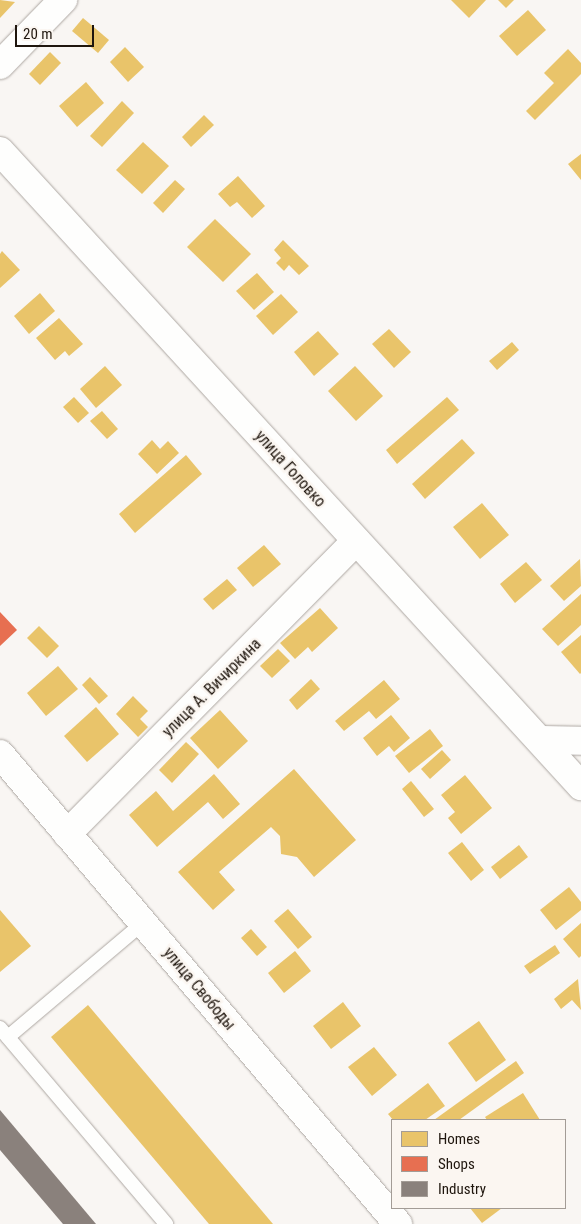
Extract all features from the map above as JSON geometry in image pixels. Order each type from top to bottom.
[{"type":"street","points":[[0,65],[63,0]]},
{"type":"street","name":"улица Головко","points":[[0,151],[356,541],[542,740],[581,786]]},
{"type":"street","name":"улица А. Вичиркина","points":[[67,834],[356,541]]},
{"type":"street","points":[[542,740],[581,741]]},
{"type":"street","name":"улица Свободы","points":[[0,754],[398,1224]]},
{"type":"lane","points":[[143,923],[4,1032],[166,1224]]},
{"type":"building: Homes","points":[[0,0],[15,2],[0,18]]},
{"type":"building: Homes","points":[[451,0],[486,0],[469,18]]},
{"type":"building: Homes","points":[[498,0],[514,0],[506,8]]},
{"type":"building: Homes","points":[[528,10],[546,30],[517,56],[499,36]]},
{"type":"building: Homes","points":[[83,18],[109,40],[98,53],[72,31]]},
{"type":"building: Homes","points":[[125,47],[144,67],[128,82],[110,62]]},
{"type":"building: Homes","points":[[568,49],[581,63],[581,74],[535,120],[526,111],[554,83],[544,73]]},
{"type":"building: Homes","points":[[50,52],[61,63],[40,85],[29,74]]},
{"type":"building: Homes","points":[[86,82],[104,103],[77,127],[59,106]]},
{"type":"building: Homes","points":[[122,101],[134,113],[102,147],[90,136]]},
{"type":"building: Homes","points":[[204,115],[214,125],[191,147],[182,137]]},
{"type":"building: Homes","points":[[143,142],[169,166],[142,194],[116,170]]},
{"type":"building: Homes","points":[[581,154],[581,180],[568,164]]},
{"type":"building: Homes","points":[[238,176],[265,206],[252,218],[237,202],[230,207],[218,194]]},
{"type":"building: Homes","points":[[175,180],[185,189],[163,213],[153,203]]},
{"type":"building: Homes","points":[[215,219],[251,254],[223,282],[187,247]]},
{"type":"building: Homes","points":[[283,240],[309,266],[299,275],[289,265],[284,271],[276,263],[281,258],[274,250]]},
{"type":"building: Homes","points":[[2,251],[20,270],[0,288],[0,254]]},
{"type":"building: Homes","points":[[257,273],[274,292],[254,310],[236,291]]},
{"type":"building: Homes","points":[[40,293],[55,311],[29,334],[14,316]]},
{"type":"building: Homes","points":[[281,294],[298,312],[273,335],[256,316]]},
{"type":"building: Homes","points":[[59,318],[83,344],[69,356],[65,351],[55,360],[36,338]]},
{"type":"building: Homes","points":[[389,329],[411,352],[394,368],[372,344]]},
{"type":"building: Homes","points":[[318,331],[339,354],[314,376],[294,352]]},
{"type":"building: Homes","points":[[512,342],[519,350],[497,370],[489,361]]},
{"type":"building: Homes","points":[[105,366],[122,385],[96,408],[80,389]]},
{"type":"building: Homes","points":[[355,366],[383,396],[356,421],[328,391]]},
{"type":"building: Homes","points":[[74,397],[89,413],[78,423],[63,407]]},
{"type":"building: Homes","points":[[447,397],[459,410],[397,464],[386,450]]},
{"type":"building: Homes","points":[[102,411],[118,429],[107,439],[90,421]]},
{"type":"building: Homes","points":[[462,439],[475,453],[425,499],[412,484]]},
{"type":"building: Homes","points":[[152,440],[160,449],[168,441],[179,453],[157,474],[138,454]]},
{"type":"building: Homes","points":[[186,455],[202,474],[135,533],[119,514]]},
{"type":"building: Homes","points":[[482,503],[509,535],[480,559],[453,527]]},
{"type":"building: Homes","points":[[264,545],[281,564],[253,587],[237,568]]},
{"type":"building: Homes","points":[[580,559],[581,586],[564,601],[550,586]]},
{"type":"building: Homes","points":[[526,562],[542,580],[515,603],[500,584]]},
{"type":"building: Homes","points":[[227,579],[237,590],[213,610],[203,599]]},
{"type":"building: Homes","points":[[581,594],[581,625],[558,646],[542,629]]},
{"type":"building: Homes","points":[[320,608],[338,628],[312,652],[308,647],[295,659],[280,643]]},
{"type":"building: Homes","points":[[39,626],[59,646],[47,658],[27,638]]},
{"type":"building: Homes","points":[[581,635],[581,673],[580,674],[561,652]]},
{"type":"building: Homes","points":[[278,649],[290,661],[272,678],[260,666]]},
{"type":"building: Homes","points":[[58,666],[78,689],[46,716],[27,693]]},
{"type":"building: Homes","points":[[90,677],[108,696],[99,704],[82,685]]},
{"type":"building: Homes","points":[[311,679],[320,689],[297,710],[289,700]]},
{"type":"building: Homes","points":[[384,680],[400,699],[376,719],[369,711],[344,731],[335,721]]},
{"type":"building: Homes","points":[[133,696],[148,711],[140,719],[148,727],[138,737],[116,714]]},
{"type":"building: Homes","points":[[96,707],[119,734],[87,762],[64,736]]},
{"type":"building: Homes","points":[[220,710],[248,741],[218,769],[190,738]]},
{"type":"building: Homes","points":[[391,715],[410,738],[394,752],[389,746],[377,756],[363,738]]},
{"type":"building: Homes","points":[[430,729],[443,746],[409,773],[395,756]]},
{"type":"building: Homes","points":[[186,742],[199,754],[172,783],[159,770]]},
{"type":"building: Homes","points":[[442,750],[451,760],[430,779],[421,769]]},
{"type":"building: Homes","points":[[294,769],[356,840],[314,877],[297,857],[281,854],[280,836],[271,827],[219,872],[235,890],[213,910],[178,872]]},
{"type":"building: Homes","points":[[214,774],[240,804],[223,819],[208,802],[157,847],[129,815],[156,791],[173,811]]},
{"type":"building: Homes","points":[[465,775],[492,808],[461,834],[448,818],[455,812],[441,795]]},
{"type":"building: Homes","points":[[411,781],[434,809],[424,817],[402,789]]},
{"type":"building: Homes","points":[[462,842],[484,870],[471,881],[448,853]]},
{"type":"building: Homes","points":[[519,845],[528,857],[500,879],[491,867]]},
{"type":"building: Homes","points":[[569,887],[581,902],[581,910],[556,930],[540,910]]},
{"type":"building: Homes","points":[[288,909],[312,937],[298,949],[274,921]]},
{"type":"building: Homes","points":[[0,910],[31,946],[0,972]]},
{"type":"building: Homes","points":[[581,923],[581,956],[579,958],[563,939]]},
{"type":"building: Homes","points":[[251,929],[267,947],[257,956],[241,938]]},
{"type":"building: Homes","points":[[555,945],[560,953],[530,974],[524,966]]},
{"type":"building: Homes","points":[[295,951],[311,971],[284,993],[268,973]]},
{"type":"building: Homes","points":[[578,979],[581,1010],[572,1000],[561,1009],[554,999]]},
{"type":"building: Homes","points":[[343,1002],[361,1026],[331,1049],[313,1026]]},
{"type":"building: Homes","points":[[88,1005],[273,1224],[209,1224],[51,1037]]},
{"type":"building: Homes","points":[[479,1021],[506,1060],[476,1082],[448,1043]]},
{"type":"building: Homes","points":[[374,1047],[397,1075],[372,1096],[348,1067]]},
{"type":"building: Homes","points":[[516,1061],[524,1073],[460,1119],[435,1119]]},
{"type":"building: Homes","points":[[428,1083],[445,1106],[426,1119],[392,1119],[388,1114]]},
{"type":"building: Homes","points":[[523,1093],[539,1119],[486,1119],[485,1117]]},
{"type":"building: Homes","points":[[471,1209],[501,1209],[482,1223]]},
{"type":"building: Shops","points":[[0,612],[17,630],[0,646]]},
{"type":"building: Industry","points":[[0,1110],[96,1224],[63,1224],[0,1150]]}]
